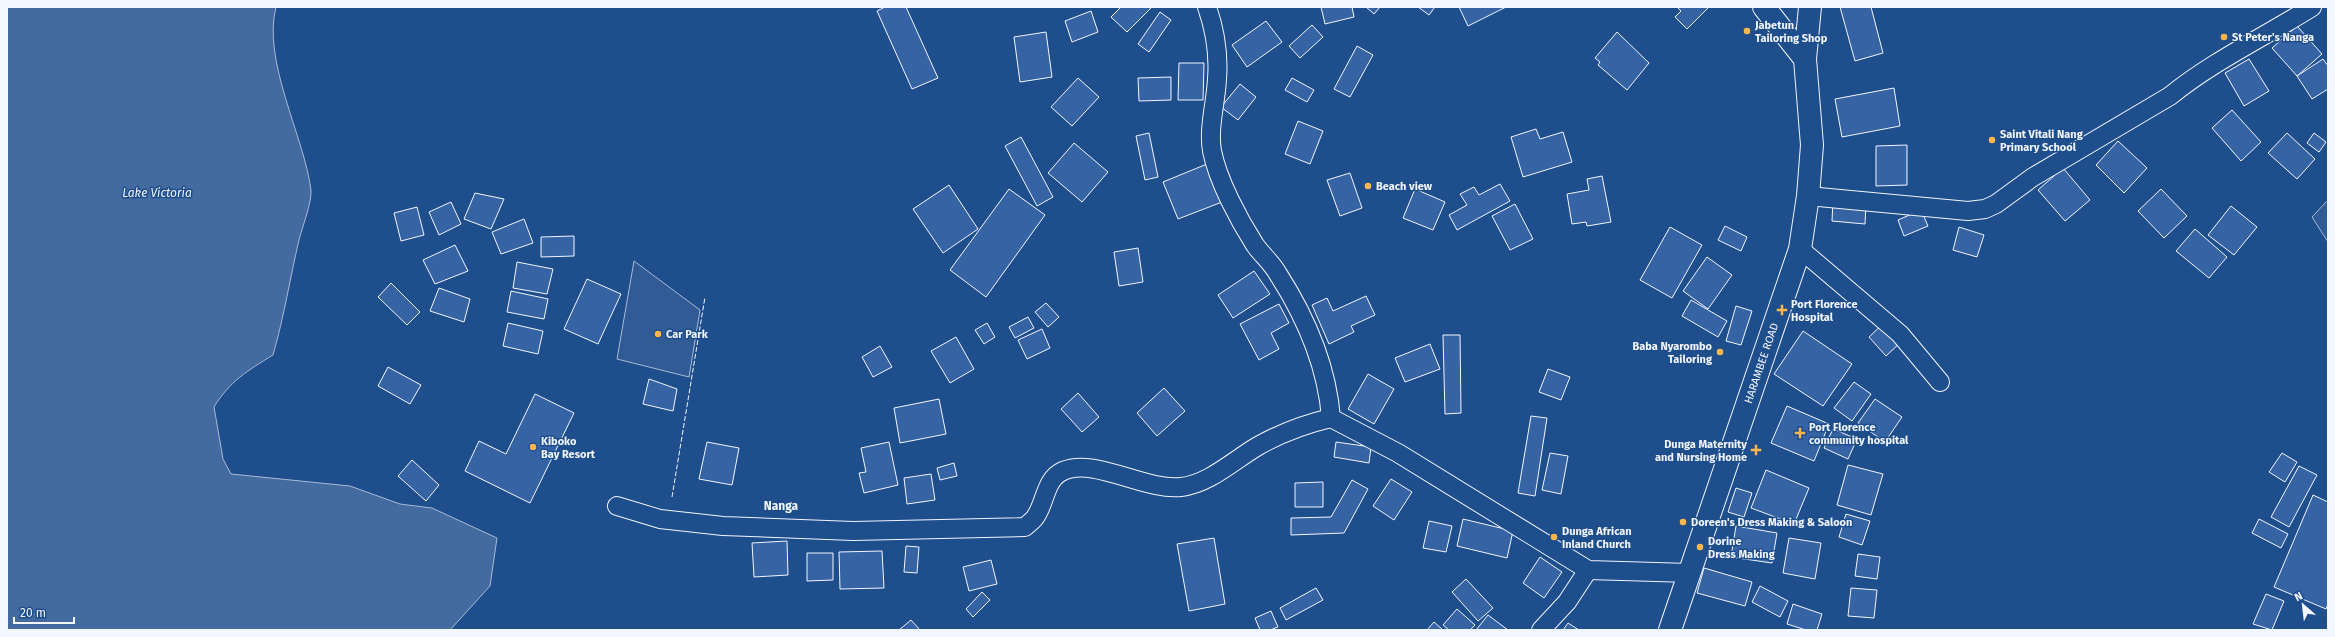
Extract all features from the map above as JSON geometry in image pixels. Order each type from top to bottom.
[{"type":"main road","points":[[1764,7],[1806,59]]},
{"type":"main road","name":"HARAMBEE ROAD","points":[[1670,630],[1800,249],[1808,196],[1812,146],[1806,59],[1810,7]]},
{"type":"street","points":[[1207,7],[1215,32],[1218,77],[1212,151],[1235,210],[1256,246],[1277,272],[1298,307],[1318,360],[1329,396],[1331,418]]},
{"type":"street","points":[[1808,196],[1968,211],[1985,209],[2033,177],[2170,96],[2185,84],[2237,50],[2312,7]]},
{"type":"street","points":[[1800,249],[1900,334],[1940,382]]},
{"type":"street","points":[[617,506],[660,519],[723,526],[853,531],[1025,526],[1036,518],[1050,482],[1063,471],[1081,466],[1157,486],[1180,487],[1198,484],[1258,446],[1303,424],[1331,418],[1398,453],[1588,570],[1690,573]]},
{"type":"street","points":[[1541,630],[1567,602],[1588,570]]},
{"type":"shaded area","points":[[2328,200],[2328,242],[2312,217]]},
{"type":"shaded area","name":"Car Park","points":[[634,261],[700,310],[689,377],[617,359]]},
{"type":"water","name":"Lake Victoria","points":[[7,7],[276,7],[273,28],[279,74],[301,146],[307,169],[311,195],[299,240],[273,355],[255,366],[233,383],[214,407],[223,459],[231,474],[350,486],[400,504],[432,508],[497,538],[490,586],[450,630],[7,630]]},
{"type":"building","points":[[885,7],[906,7],[938,78],[912,89],[877,11]]},
{"type":"building","points":[[1121,7],[1152,7],[1127,32],[1111,17]]},
{"type":"building","points":[[1321,7],[1352,7],[1354,17],[1325,24]]},
{"type":"building","points":[[1366,7],[1380,7],[1374,14]]},
{"type":"building","points":[[1418,7],[1435,7],[1429,15]]},
{"type":"building","points":[[1459,7],[1506,7],[1468,26]]},
{"type":"building","points":[[1677,7],[1709,7],[1687,29],[1675,17],[1681,11]]},
{"type":"building","points":[[1840,7],[1871,7],[1883,53],[1855,61]]},
{"type":"building","points":[[1091,11],[1098,32],[1072,42],[1065,21]]},
{"type":"building","points":[[1160,12],[1171,20],[1149,52],[1138,44]]},
{"type":"building","points":[[1266,21],[1282,42],[1247,67],[1232,45]]},
{"type":"building","points":[[1312,25],[1323,37],[1300,58],[1289,46]]},
{"type":"building","points":[[2297,26],[2322,54],[2297,76],[2272,48]]},
{"type":"building","points":[[1046,32],[1052,77],[1020,82],[1014,37]]},
{"type":"building","points":[[1617,32],[1649,63],[1627,90],[1598,65],[1600,62],[1595,58]]},
{"type":"building","points":[[1357,46],[1373,55],[1350,97],[1334,89]]},
{"type":"building","points":[[2249,59],[2269,91],[2244,106],[2225,73]]},
{"type":"building","points":[[2323,59],[2328,66],[2328,89],[2312,99],[2297,76]]},
{"type":"building","points":[[1179,63],[1204,63],[1203,100],[1178,100]]},
{"type":"building","points":[[1171,77],[1171,100],[1139,101],[1138,78]]},
{"type":"building","points":[[1078,78],[1099,97],[1072,126],[1051,107]]},
{"type":"building","points":[[1292,78],[1314,90],[1307,102],[1285,90]]},
{"type":"building","points":[[1240,84],[1256,97],[1238,120],[1221,107]]},
{"type":"building","points":[[1894,88],[1900,126],[1842,137],[1835,99]]},
{"type":"building","points":[[2232,110],[2261,142],[2241,161],[2212,128]]},
{"type":"building","points":[[1298,121],[1323,131],[1310,164],[1285,154]]},
{"type":"building","points":[[1536,129],[1540,139],[1563,132],[1572,162],[1523,177],[1511,137]]},
{"type":"building","points":[[1149,133],[1158,177],[1145,180],[1136,136]]},
{"type":"building","points":[[2287,133],[2315,159],[2297,179],[2268,153]]},
{"type":"building","points":[[2314,133],[2326,142],[2319,152],[2307,143]]},
{"type":"building","points":[[1021,137],[1053,197],[1037,206],[1005,146]]},
{"type":"building","points":[[2118,141],[2147,168],[2124,193],[2096,165]]},
{"type":"building","points":[[1074,143],[1108,172],[1082,202],[1048,173]]},
{"type":"building","points":[[1907,145],[1907,185],[1876,186],[1876,146]]},
{"type":"building","points":[[1207,164],[1222,202],[1178,219],[1163,182]]},
{"type":"building","points":[[2063,168],[2090,200],[2065,221],[2038,190]]},
{"type":"building","points":[[1350,173],[1362,208],[1340,216],[1327,180]]},
{"type":"building","points":[[1602,176],[1611,222],[1587,226],[1586,222],[1572,224],[1567,194],[1589,190],[1587,179]]},
{"type":"building","points":[[1500,184],[1510,201],[1457,230],[1449,215],[1467,205],[1460,194],[1474,187],[1479,195]]},
{"type":"building","points":[[949,185],[978,229],[943,253],[913,209]]},
{"type":"building","points":[[1009,189],[1045,215],[986,297],[950,270]]},
{"type":"building","points":[[1415,189],[1445,202],[1433,230],[1403,218]]},
{"type":"building","points":[[2161,189],[2187,216],[2164,238],[2138,211]]},
{"type":"building","points":[[475,193],[504,199],[491,229],[464,219]]},
{"type":"building","points":[[1833,200],[1866,203],[1865,224],[1832,221]]},
{"type":"building","points":[[451,202],[461,224],[439,235],[429,212]]},
{"type":"building","points":[[1515,204],[1533,239],[1510,250],[1492,216]]},
{"type":"building","points":[[2231,206],[2257,227],[2234,255],[2208,235]]},
{"type":"building","points":[[417,207],[424,235],[401,241],[394,213]]},
{"type":"building","points":[[1921,210],[1928,226],[1904,236],[1898,220]]},
{"type":"building","points":[[524,219],[533,243],[501,254],[492,232]]},
{"type":"building","points":[[1725,226],[1747,237],[1741,251],[1718,240]]},
{"type":"building","points":[[1670,227],[1702,245],[1672,298],[1640,280]]},
{"type":"building","points":[[1959,227],[1984,235],[1977,257],[1953,250]]},
{"type":"building","points":[[2195,229],[2227,257],[2209,278],[2176,251]]},
{"type":"building","points":[[574,236],[574,256],[541,257],[541,237]]},
{"type":"building","points":[[455,245],[468,271],[435,284],[423,260]]},
{"type":"building","points":[[1138,248],[1143,282],[1119,286],[1114,252]]},
{"type":"building","points":[[1707,257],[1732,275],[1708,309],[1683,291]]},
{"type":"building","points":[[517,262],[553,269],[547,294],[513,288]]},
{"type":"building","points":[[1254,271],[1270,294],[1233,318],[1218,295]]},
{"type":"building","points":[[587,279],[621,294],[598,344],[564,329]]},
{"type":"building","points":[[391,283],[420,312],[407,325],[378,297]]},
{"type":"building","points":[[439,288],[470,299],[464,322],[430,311]]},
{"type":"building","points":[[511,291],[548,299],[544,319],[507,312]]},
{"type":"building","points":[[1366,296],[1375,315],[1351,326],[1354,332],[1329,344],[1312,305],[1327,298],[1333,311]]},
{"type":"building","points":[[1691,300],[1727,321],[1718,337],[1682,316]]},
{"type":"building","points":[[1046,303],[1059,317],[1048,327],[1035,312]]},
{"type":"building","points":[[1279,304],[1289,323],[1271,333],[1279,349],[1259,360],[1240,324]]},
{"type":"building","points":[[1736,306],[1752,311],[1741,345],[1726,341]]},
{"type":"building","points":[[1028,317],[1034,328],[1015,338],[1009,327]]},
{"type":"building","points":[[1886,321],[1903,340],[1886,356],[1869,337]]},
{"type":"building","points":[[508,323],[543,331],[538,354],[503,346]]},
{"type":"building","points":[[987,323],[995,337],[984,344],[975,330]]},
{"type":"building","points":[[1042,329],[1050,348],[1027,359],[1018,340]]},
{"type":"building","points":[[1803,331],[1852,364],[1823,406],[1774,374]]},
{"type":"building","points":[[1443,335],[1460,335],[1461,413],[1445,414]]},
{"type":"building","points":[[956,337],[974,369],[950,383],[931,351]]},
{"type":"building","points":[[1430,344],[1440,369],[1405,382],[1395,358]]},
{"type":"building","points":[[880,346],[892,367],[873,377],[862,357]]},
{"type":"building","points":[[388,367],[421,385],[410,404],[378,386]]},
{"type":"building","points":[[1548,369],[1570,377],[1561,400],[1539,392]]},
{"type":"building","points":[[1368,374],[1394,389],[1374,424],[1348,409]]},
{"type":"building","points":[[649,379],[677,389],[673,411],[643,404]]},
{"type":"building","points":[[1854,382],[1871,394],[1852,421],[1834,408]]},
{"type":"building","points":[[1164,388],[1185,411],[1157,436],[1137,413]]},
{"type":"building","points":[[1078,393],[1099,417],[1082,432],[1061,409]]},
{"type":"building","name":"Kiboko Bay Resort","points":[[535,394],[574,413],[530,503],[465,471],[479,441],[506,454]]},
{"type":"building","points":[[939,399],[946,434],[900,443],[894,408]]},
{"type":"building","points":[[1875,399],[1902,417],[1885,442],[1858,423]]},
{"type":"building","name":"Port Florence community hospital","points":[[1787,406],[1829,424],[1814,461],[1771,443]]},
{"type":"building","points":[[1531,416],[1547,418],[1535,496],[1518,493]]},
{"type":"building","points":[[1833,429],[1857,439],[1848,459],[1824,448]]},
{"type":"building","points":[[707,442],[739,448],[732,485],[699,479]]},
{"type":"building","points":[[889,442],[898,485],[864,493],[859,473],[866,472],[861,448]]},
{"type":"building","points":[[1336,442],[1371,447],[1369,463],[1334,457]]},
{"type":"building","points":[[1550,453],[1568,456],[1561,494],[1542,490]]},
{"type":"building","points":[[2282,453],[2297,462],[2285,482],[2269,472]]},
{"type":"building","points":[[412,460],[439,485],[426,501],[398,476]]},
{"type":"building","points":[[954,463],[957,476],[940,480],[937,468]]},
{"type":"building","points":[[1848,465],[1883,474],[1871,515],[1837,505]]},
{"type":"building","points":[[2299,466],[2317,475],[2289,527],[2271,517]]},
{"type":"building","points":[[1766,470],[1809,488],[1794,524],[1751,508]]},
{"type":"building","points":[[931,474],[935,500],[907,504],[904,478]]},
{"type":"building","points":[[1391,479],[1412,492],[1394,520],[1373,506]]},
{"type":"building","points":[[1352,480],[1368,489],[1344,533],[1291,535],[1291,518],[1331,517]]},
{"type":"building","points":[[1323,482],[1323,507],[1295,507],[1295,483]]},
{"type":"building","points":[[1736,488],[1752,493],[1744,517],[1728,512]]},
{"type":"building","points":[[2313,495],[2328,502],[2328,604],[2326,609],[2274,587]]},
{"type":"building","points":[[1846,514],[1870,521],[1862,545],[1839,537]]},
{"type":"building","points":[[1463,519],[1513,531],[1507,558],[1457,546]]},
{"type":"building","points":[[2259,519],[2288,534],[2281,548],[2252,533]]},
{"type":"building","points":[[1429,521],[1452,526],[1446,552],[1423,548]]},
{"type":"building","points":[[1736,526],[1777,533],[1772,563],[1731,557]]},
{"type":"building","points":[[1214,538],[1225,604],[1189,611],[1177,544]]},
{"type":"building","points":[[1789,538],[1821,543],[1815,579],[1783,573]]},
{"type":"building","points":[[787,541],[788,575],[754,577],[752,543]]},
{"type":"building","points":[[906,546],[919,547],[917,573],[904,572]]},
{"type":"building","points":[[882,551],[884,588],[840,589],[839,552]]},
{"type":"building","points":[[807,553],[833,553],[833,580],[807,581]]},
{"type":"building","points":[[1858,554],[1880,557],[1877,579],[1855,576]]},
{"type":"building","points":[[1540,557],[1562,572],[1544,598],[1523,583]]},
{"type":"building","points":[[991,560],[997,584],[969,591],[963,567]]},
{"type":"building","points":[[1704,568],[1752,582],[1745,606],[1697,593]]},
{"type":"building","points":[[1466,579],[1493,608],[1478,621],[1452,592]]},
{"type":"building","points":[[1760,586],[1788,601],[1780,617],[1752,602]]},
{"type":"building","points":[[1316,588],[1323,600],[1286,620],[1280,608]]},
{"type":"building","points":[[1851,588],[1877,590],[1874,618],[1848,616]]},
{"type":"building","points":[[982,592],[990,600],[973,617],[966,609]]},
{"type":"building","points":[[2266,594],[2284,601],[2272,630],[2253,624]]},
{"type":"building","points":[[1793,604],[1822,614],[1817,630],[1806,630],[1787,624]]},
{"type":"building","points":[[1457,609],[1475,625],[1470,630],[1449,630],[1443,625]]},
{"type":"building","points":[[1271,611],[1278,627],[1270,630],[1260,630],[1255,618]]},
{"type":"building","points":[[1488,615],[1508,630],[1476,630]]},
{"type":"building","points":[[911,620],[920,630],[899,630]]},
{"type":"building","points":[[1434,622],[1443,630],[1427,630]]},
{"type":"building","points":[[1568,623],[1579,630],[1563,630]]},
{"type":"fence","points":[[672,497],[705,297]]},
{"type":"place","name":"Jabetun Tailoring Shop","points":[[1747,31]]},
{"type":"place","name":"St Peter's Nanga","points":[[2224,37]]},
{"type":"place","name":"Saint Vitali Nang Primary School","points":[[1992,140]]},
{"type":"place","name":"Beach view","points":[[1368,186]]},
{"type":"place","name":"Port Florence Hospital","points":[[1782,310]]},
{"type":"place","name":"Car Park","points":[[658,334]]},
{"type":"place","name":"Baba Nyarombo Tailoring","points":[[1720,352]]},
{"type":"place","name":"Port Florence community hospital","points":[[1800,433]]},
{"type":"place","name":"Kiboko Bay Resort","points":[[533,447]]},
{"type":"place","name":"Dunga Maternity and Nursing Home","points":[[1756,450]]},
{"type":"place","name":"Doreen's Dress Making & Saloon","points":[[1683,522]]},
{"type":"place","name":"Dunga African Inland Church","points":[[1554,537]]},
{"type":"place","name":"Dorine Dress Making","points":[[1700,547]]},
{"type":"district","name":"Nanga","points":[[781,506]]}]
